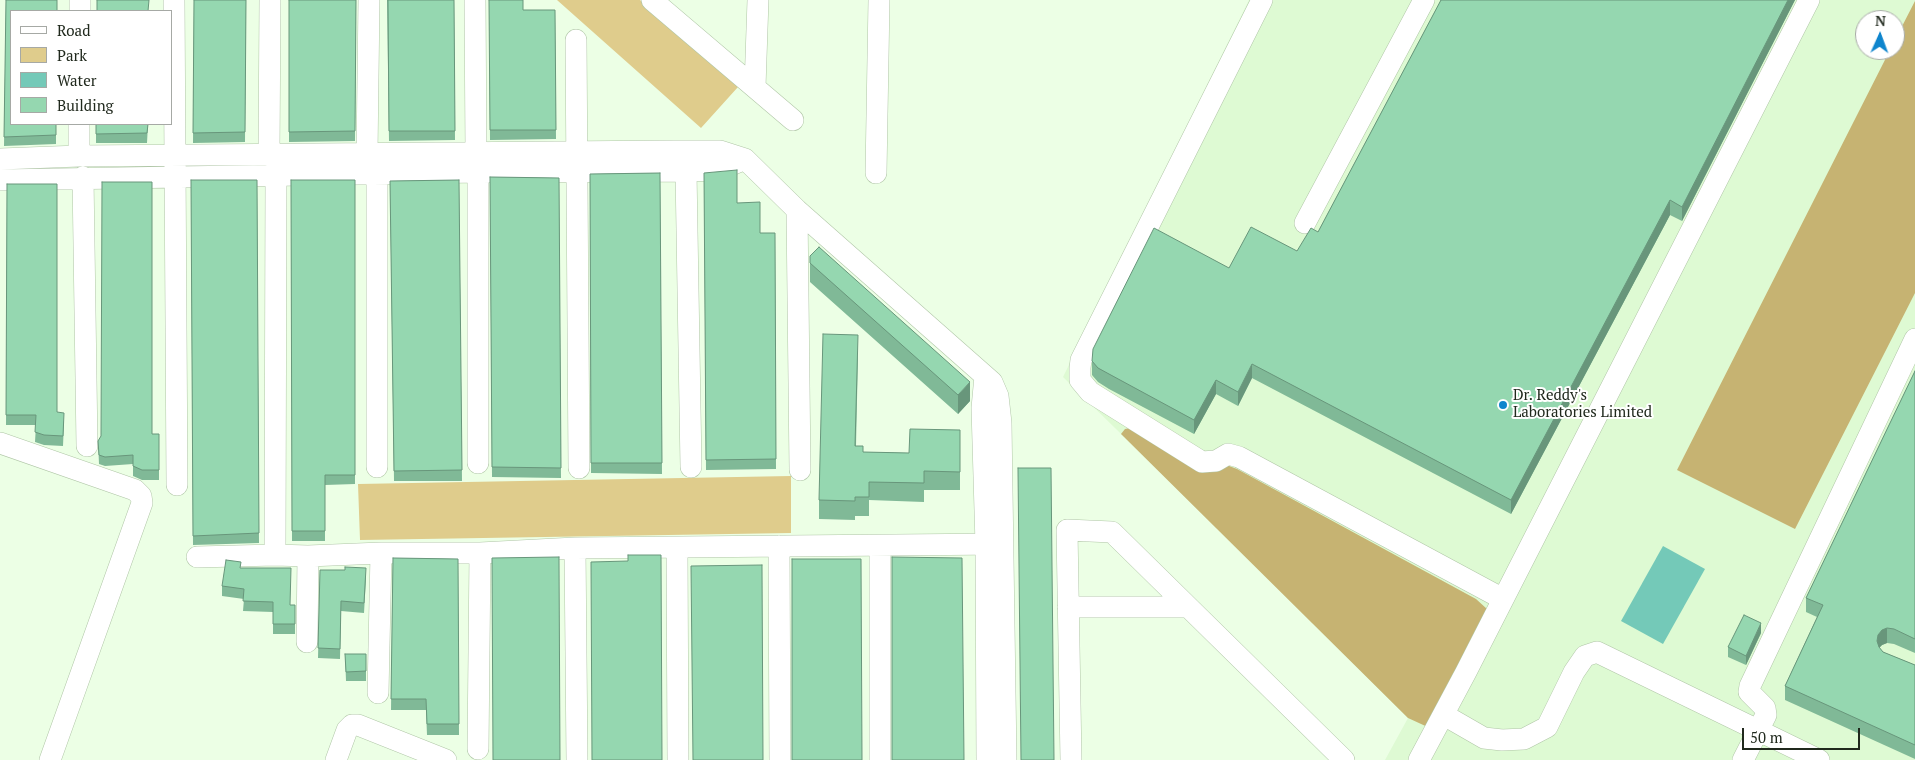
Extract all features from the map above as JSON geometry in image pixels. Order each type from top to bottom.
[{"type":"street","points":[[174,0],[177,485]]},
{"type":"street","points":[[269,155],[270,0]]},
{"type":"street","points":[[366,154],[368,0]]},
{"type":"street","points":[[475,0],[478,463]]},
{"type":"street","points":[[652,0],[793,120]]},
{"type":"street","points":[[755,87],[758,0]]},
{"type":"street","points":[[876,173],[879,0]]},
{"type":"street","points":[[1262,0],[1081,360],[1080,380],[1090,392],[1202,462],[1216,461],[1228,454],[1233,454],[1503,599]]},
{"type":"street","points":[[1305,224],[1424,0]]},
{"type":"street","points":[[1419,760],[1444,715],[1809,0]]},
{"type":"street","points":[[576,40],[579,468]]},
{"type":"street","points":[[79,125],[79,156]]},
{"type":"street","points":[[0,159],[79,156],[366,154],[477,163],[577,162],[720,151],[745,159],[797,210],[985,376],[982,408],[994,545],[1006,760]]},
{"type":"street","points":[[577,162],[686,171],[719,170],[745,159]]},
{"type":"street","points":[[0,180],[83,177],[377,175],[477,163]]},
{"type":"street","points":[[686,171],[691,468]]},
{"type":"street","points":[[275,555],[276,175]]},
{"type":"street","points":[[377,175],[377,467]]},
{"type":"street","points":[[83,177],[87,446]]},
{"type":"street","points":[[797,210],[800,470]]},
{"type":"street","points":[[1743,760],[1766,715],[1765,708],[1749,692],[1750,686],[1915,339]]},
{"type":"street","points":[[0,443],[134,490],[141,496],[142,503],[50,760]]},
{"type":"street","points":[[1071,760],[1067,530],[1112,532],[1344,760]]},
{"type":"street","points":[[197,557],[480,553],[575,548],[994,545]]},
{"type":"street","points":[[987,760],[994,545]]},
{"type":"street","points":[[779,546],[780,760]]},
{"type":"street","points":[[880,546],[880,760]]},
{"type":"street","points":[[575,548],[577,760]]},
{"type":"street","points":[[677,548],[678,760]]},
{"type":"street","points":[[378,693],[380,553]]},
{"type":"street","points":[[478,749],[480,553]]},
{"type":"street","points":[[307,642],[308,556]]},
{"type":"street","points":[[1068,607],[1188,607]]},
{"type":"street","points":[[1444,715],[1484,738],[1502,740],[1524,739],[1546,728],[1574,672],[1585,656],[1597,652],[1819,760]]},
{"type":"street","points":[[336,760],[347,730],[352,724],[446,760]]},
{"type":"shaded area","name":"Dr. Reddy's Laboratories Limited","points":[[1249,0],[1915,0],[1915,760],[1385,760],[1408,718],[1063,377]]},
{"type":"shaded area","points":[[1915,1],[1915,293],[1795,529],[1677,470],[1885,60],[1905,60],[1905,20]]},
{"type":"shaded area","points":[[1130,428],[1237,469],[1476,599],[1487,609],[1432,729],[1408,718],[1121,434],[1125,429]]},
{"type":"green space","points":[[557,0],[640,0],[738,87],[701,128]]},
{"type":"green space","points":[[791,476],[791,533],[360,540],[358,484]]},
{"type":"water","points":[[1663,546],[1705,569],[1663,644],[1621,621]]},
{"type":"building","points":[[6,0],[57,0],[57,10],[10,10],[10,125],[56,125],[56,135],[4,137]]},
{"type":"building","points":[[97,0],[149,0],[148,10],[97,10]]},
{"type":"building","points":[[194,0],[246,0],[245,132],[193,133]]},
{"type":"building","points":[[289,0],[356,0],[355,131],[289,132]]},
{"type":"building","points":[[388,0],[454,0],[455,131],[389,131]]},
{"type":"building","points":[[489,0],[523,0],[523,10],[555,10],[556,130],[490,130]]},
{"type":"building","points":[[1441,0],[1788,0],[1682,207],[1670,200],[1511,500],[1252,364],[1238,392],[1216,380],[1194,420],[1098,368],[1092,361],[1093,349],[1154,228],[1229,268],[1251,227],[1297,251],[1311,228],[1318,232]]},
{"type":"building","points":[[96,125],[148,125],[147,133],[96,134]]},
{"type":"building","points":[[737,170],[737,203],[760,202],[760,233],[775,233],[776,459],[706,460],[704,173]]},
{"type":"building","points":[[660,173],[662,463],[591,463],[590,174]]},
{"type":"building","points":[[490,177],[559,178],[561,468],[492,467]]},
{"type":"building","points":[[191,180],[257,180],[259,533],[193,536]]},
{"type":"building","points":[[291,180],[355,180],[355,475],[325,475],[325,531],[292,531]]},
{"type":"building","points":[[459,180],[462,470],[394,471],[390,181]]},
{"type":"building","points":[[102,182],[152,182],[152,434],[159,434],[159,470],[142,470],[133,466],[133,455],[105,457],[99,455],[98,441],[101,436]]},
{"type":"building","points":[[7,184],[57,184],[57,412],[64,413],[63,436],[44,435],[35,432],[36,415],[6,415]]},
{"type":"building","points":[[819,247],[970,382],[958,395],[810,263],[810,256]]},
{"type":"building","points":[[823,334],[858,335],[855,446],[863,446],[863,452],[909,453],[910,429],[960,430],[960,472],[924,471],[924,483],[869,482],[869,497],[855,497],[855,501],[819,500]]},
{"type":"building","points":[[1915,371],[1915,639],[1894,629],[1887,628],[1878,635],[1877,641],[1883,652],[1915,665],[1915,745],[1785,686],[1823,605],[1806,598]]},
{"type":"building","points":[[1018,468],[1051,468],[1054,760],[1021,760]]},
{"type":"building","points":[[628,555],[661,555],[662,760],[592,760],[591,562],[628,561]]},
{"type":"building","points":[[559,557],[560,760],[493,760],[492,558]]},
{"type":"building","points":[[892,557],[962,558],[964,760],[892,760]]},
{"type":"building","points":[[393,558],[458,559],[459,724],[427,724],[426,699],[391,699]]},
{"type":"building","points":[[792,559],[861,559],[862,760],[792,760]]},
{"type":"building","points":[[226,560],[241,562],[240,568],[291,568],[290,605],[295,605],[295,624],[273,624],[273,602],[243,601],[244,589],[222,586]]},
{"type":"building","points":[[762,565],[763,760],[693,760],[691,566]]},
{"type":"building","points":[[345,567],[366,568],[364,603],[341,601],[340,649],[318,648],[320,570],[345,570]]},
{"type":"building","points":[[1744,615],[1761,623],[1746,656],[1728,647]]},
{"type":"building","points":[[345,654],[366,654],[366,671],[346,672]]},
{"type":"place","name":"Dr. Reddy's Laboratories Limited","points":[[1503,405]]}]
